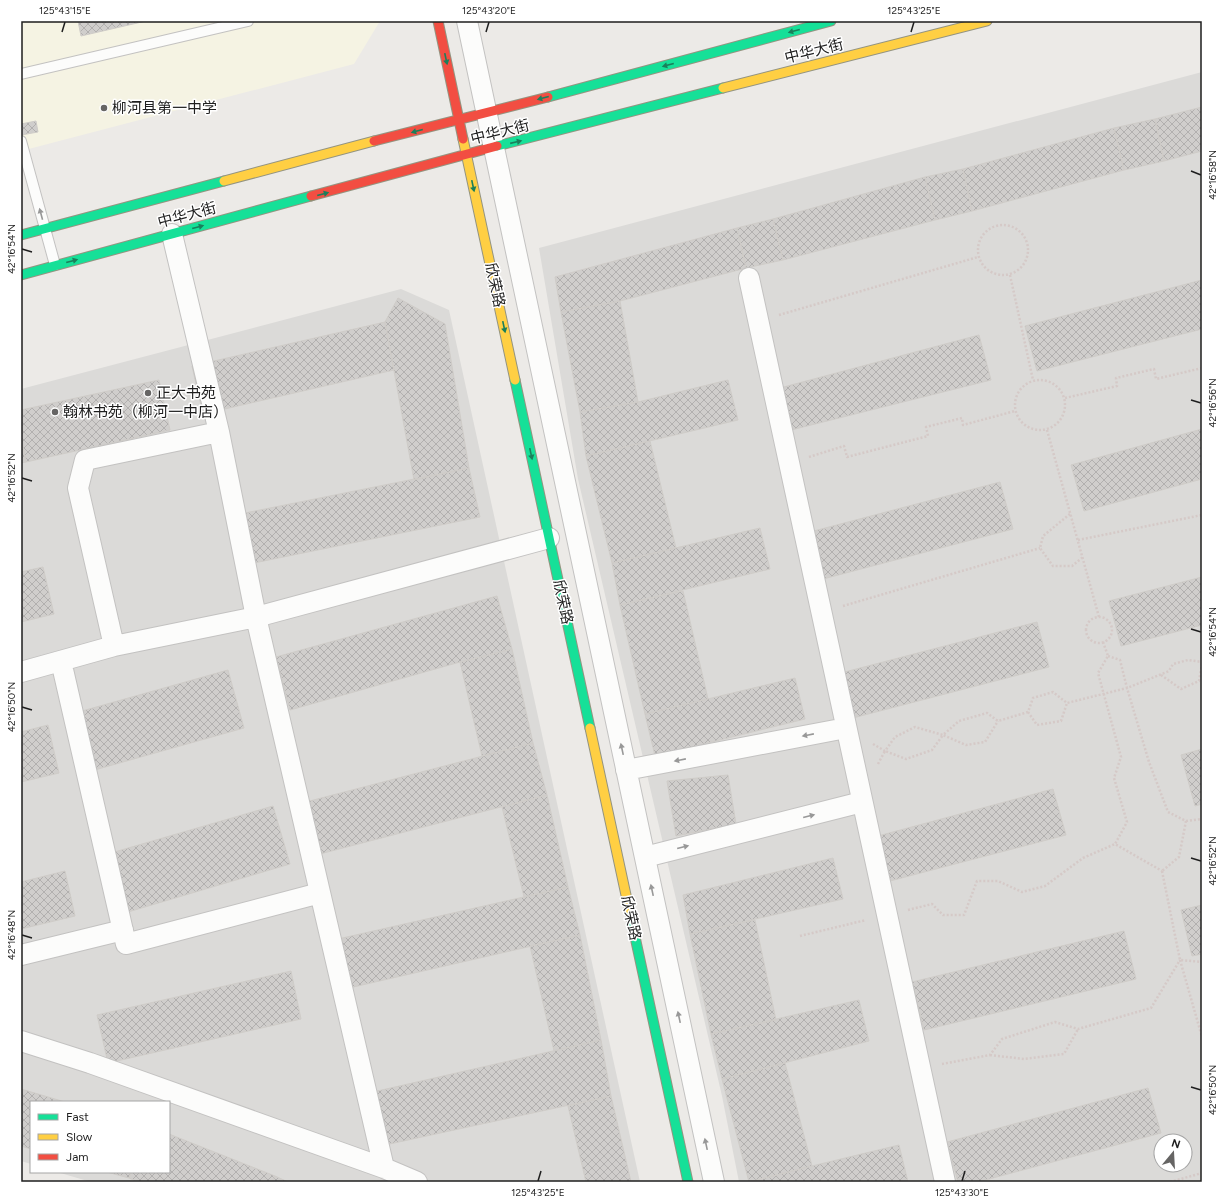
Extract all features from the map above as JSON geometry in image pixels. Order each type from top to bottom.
[{"type":"main road","name":"欣荣路","points":[[438,21],[688,1182]]},
{"type":"main road","name":"中华大街","points":[[21,235],[459,119],[487,114],[831,21]]},
{"type":"main road","name":"中华大街","points":[[21,275],[467,154],[987,21]]},
{"type":"street","name":"欣荣路","points":[[467,21],[714,1182]]},
{"type":"street","points":[[172,234],[219,432],[256,617],[384,1168]]},
{"type":"street","points":[[749,278],[945,1182]]},
{"type":"street","points":[[114,646],[78,488],[85,460],[219,432]]},
{"type":"street","points":[[21,672],[114,646],[256,617],[549,538]]},
{"type":"street","points":[[61,661],[126,944],[320,893]]},
{"type":"street","points":[[626,770],[846,728]]},
{"type":"street","points":[[645,857],[862,802]]},
{"type":"street","points":[[21,955],[123,930]]},
{"type":"street","points":[[21,1041],[384,1168],[417,1182]]},
{"type":"lane","points":[[21,74],[248,21]]},
{"type":"lane","points":[[21,141],[55,265]]},
{"type":"path","points":[[996,226],[1009,226],[1021,232],[1028,244],[1028,257],[1021,268],[1010,275],[996,275],[985,269],[978,257],[978,244],[984,232],[996,226]]},
{"type":"path","points":[[758,321],[978,257]]},
{"type":"path","points":[[1010,275],[1033,380]]},
{"type":"path","points":[[1065,398],[1117,386],[1116,378],[1154,370],[1156,379],[1202,368]]},
{"type":"path","points":[[1033,380],[1046,380],[1058,387],[1065,398],[1065,411],[1058,423],[1047,430],[1033,430],[1022,423],[1015,411],[1015,398],[1018,392],[1022,387],[1033,380]]},
{"type":"path","points":[[789,464],[844,446],[847,457],[928,436],[926,427],[962,418],[964,425],[1015,411]]},
{"type":"path","points":[[1047,430],[1099,617]]},
{"type":"path","points":[[1070,514],[1043,536],[1040,548],[1053,566],[1072,566],[1083,557]]},
{"type":"path","points":[[1078,540],[1202,515]]},
{"type":"path","points":[[821,612],[1040,548]]},
{"type":"path","points":[[1099,617],[1106,619],[1111,625],[1112,632],[1109,638],[1103,642],[1096,642],[1090,639],[1087,634],[1089,622],[1099,617]]},
{"type":"path","points":[[1103,642],[1108,656]]},
{"type":"path","points":[[1108,656],[1120,660],[1149,762],[1168,812],[1186,821],[1202,818]]},
{"type":"path","points":[[800,936],[932,904],[943,915],[964,915],[977,881],[998,880],[1022,892],[1045,886],[1082,858],[1115,844],[1127,822],[1114,778],[1121,758],[1098,673],[1108,656]]},
{"type":"path","points":[[1067,703],[1104,695],[1127,688],[1161,674],[1169,671],[1173,664],[1188,660],[1202,663],[1199,681],[1181,689],[1161,674]]},
{"type":"path","points":[[1028,712],[1033,698],[1053,692],[1067,703]]},
{"type":"path","points":[[1028,712],[1037,725],[1061,721],[1067,703]]},
{"type":"path","points":[[876,767],[895,737],[915,727],[943,735],[966,745],[985,742],[998,721],[1028,712]]},
{"type":"path","points":[[872,743],[885,751],[906,759],[932,750],[943,735],[959,721],[987,713],[998,721]]},
{"type":"path","points":[[1162,871],[1179,857],[1186,821]]},
{"type":"path","points":[[1115,844],[1162,871],[1180,960],[1202,1037]]},
{"type":"path","points":[[1180,960],[1202,962]]},
{"type":"path","points":[[990,1055],[1002,1039],[1055,1022],[1078,1029],[1150,1008],[1180,960]]},
{"type":"path","points":[[938,1065],[990,1055],[1024,1059],[1064,1054],[1078,1029]]},
{"type":"path","points":[[1170,1182],[1202,1173]]},
{"type":"shaded area","name":"柳河县第一中学","points":[[21,21],[380,21],[354,64],[21,151]]},
{"type":"shaded area","points":[[1202,72],[1202,1182],[739,1182],[722,1096],[578,479],[539,248]]},
{"type":"shaded area","points":[[401,289],[449,310],[640,1182],[91,1182],[60,1173],[170,1173],[170,1101],[30,1101],[30,1164],[21,1161],[21,389]]},
{"type":"building","points":[[78,21],[146,21],[81,36]]},
{"type":"building","points":[[1202,107],[1202,151],[1164,161],[1155,119]]},
{"type":"building","points":[[1155,119],[1164,161],[1124,170],[1114,128]]},
{"type":"building","points":[[36,121],[38,132],[21,135],[21,124]]},
{"type":"building","points":[[1114,128],[1124,170],[972,211],[963,169]]},
{"type":"building","points":[[963,169],[972,211],[935,220],[925,177]]},
{"type":"building","points":[[925,177],[935,220],[783,260],[773,219]]},
{"type":"building","points":[[773,219],[783,260],[746,268],[737,228]]},
{"type":"building","points":[[737,228],[746,268],[620,301],[561,312],[555,277]]},
{"type":"building","points":[[1202,280],[1202,329],[1037,371],[1025,326]]},
{"type":"building","points":[[398,298],[445,324],[469,468],[414,480],[385,322]]},
{"type":"building","points":[[620,301],[638,402],[580,412],[561,312]]},
{"type":"building","points":[[385,322],[394,370],[203,414],[192,366]]},
{"type":"building","points":[[979,335],[991,380],[787,431],[780,388]]},
{"type":"building","points":[[159,380],[170,430],[26,462],[21,438],[21,410]]},
{"type":"building","points":[[728,380],[738,420],[586,456],[580,412],[638,402]]},
{"type":"building","points":[[1202,429],[1202,479],[1084,511],[1071,465]]},
{"type":"building","points":[[21,438],[26,462],[21,463]]},
{"type":"building","points":[[650,441],[676,548],[612,563],[586,456]]},
{"type":"building","points":[[469,468],[480,517],[249,564],[240,514]]},
{"type":"building","points":[[1000,482],[1013,529],[823,579],[810,532]]},
{"type":"building","points":[[760,528],[770,569],[620,605],[612,563]]},
{"type":"building","points":[[43,567],[54,614],[21,622],[21,572]]},
{"type":"building","points":[[1202,577],[1202,625],[1121,646],[1109,601]]},
{"type":"building","points":[[683,591],[708,699],[645,714],[620,605]]},
{"type":"building","points":[[497,596],[512,649],[460,662],[290,710],[276,657]]},
{"type":"building","points":[[1037,622],[1049,667],[849,719],[837,674]]},
{"type":"building","points":[[512,649],[533,743],[482,756],[460,662]]},
{"type":"building","points":[[228,670],[244,728],[91,771],[75,713]]},
{"type":"building","points":[[795,678],[805,719],[655,756],[645,714]]},
{"type":"building","points":[[48,725],[59,773],[21,782],[21,732]]},
{"type":"building","points":[[533,743],[547,795],[316,855],[302,803]]},
{"type":"building","points":[[1202,749],[1202,804],[1195,806],[1181,755]]},
{"type":"building","points":[[728,775],[736,824],[676,836],[667,781]]},
{"type":"building","points":[[1053,789],[1066,835],[890,881],[878,836]]},
{"type":"building","points":[[547,795],[568,887],[524,897],[502,807]]},
{"type":"building","points":[[273,806],[290,864],[128,912],[111,853]]},
{"type":"building","points":[[833,858],[843,899],[690,934],[683,895]]},
{"type":"building","points":[[65,871],[75,916],[21,929],[21,882]]},
{"type":"building","points":[[568,887],[580,935],[349,988],[338,939]]},
{"type":"building","points":[[1202,905],[1202,954],[1192,956],[1181,910]]},
{"type":"building","points":[[755,920],[776,1020],[711,1034],[690,934]]},
{"type":"building","points":[[1124,931],[1136,979],[924,1030],[912,982]]},
{"type":"building","points":[[580,935],[601,1040],[554,1051],[530,946]]},
{"type":"building","points":[[291,971],[301,1019],[108,1063],[97,1015]]},
{"type":"building","points":[[859,1000],[869,1041],[722,1079],[711,1034]]},
{"type":"building","points":[[601,1040],[611,1096],[385,1145],[373,1092]]},
{"type":"building","points":[[785,1063],[812,1166],[749,1182],[722,1079]]},
{"type":"building","points":[[1148,1088],[1161,1133],[1153,1133],[1153,1135],[978,1182],[958,1182],[947,1142]]},
{"type":"building","points":[[21,1089],[62,1101],[30,1101],[30,1149],[21,1146]]},
{"type":"building","points":[[611,1096],[631,1182],[586,1182],[568,1106]]},
{"type":"building","points":[[170,1134],[275,1176],[272,1182],[138,1182],[129,1178],[131,1173],[170,1173]]},
{"type":"building","points":[[899,1145],[908,1182],[749,1182],[812,1166]]},
{"type":"building","points":[[111,1173],[131,1173],[129,1178]]},
{"type":"building","points":[[275,1176],[288,1182],[272,1182]]},
{"type":"traffic: fast","points":[[548,97],[831,21]]},
{"type":"traffic: fast","points":[[497,146],[723,88]]},
{"type":"traffic: fast","points":[[21,235],[224,181]]},
{"type":"traffic: fast","points":[[21,275],[311,196]]},
{"type":"traffic: fast","points":[[515,380],[590,728]]},
{"type":"traffic: fast","points":[[629,909],[688,1182]]},
{"type":"traffic: slow","points":[[723,88],[987,21]]},
{"type":"traffic: slow","points":[[463,139],[515,380]]},
{"type":"traffic: slow","points":[[224,181],[374,141]]},
{"type":"traffic: slow","points":[[590,728],[629,909]]},
{"type":"traffic: jam","points":[[438,21],[463,139]]},
{"type":"traffic: jam","points":[[374,141],[548,97]]},
{"type":"traffic: jam","points":[[311,196],[497,146]]},
{"type":"place","name":"柳河县第一中学","points":[[104,108]]},
{"type":"place","name":"正大书苑","points":[[148,393]]},
{"type":"place","name":"翰林书苑（柳河一中店）","points":[[55,412]]}]
